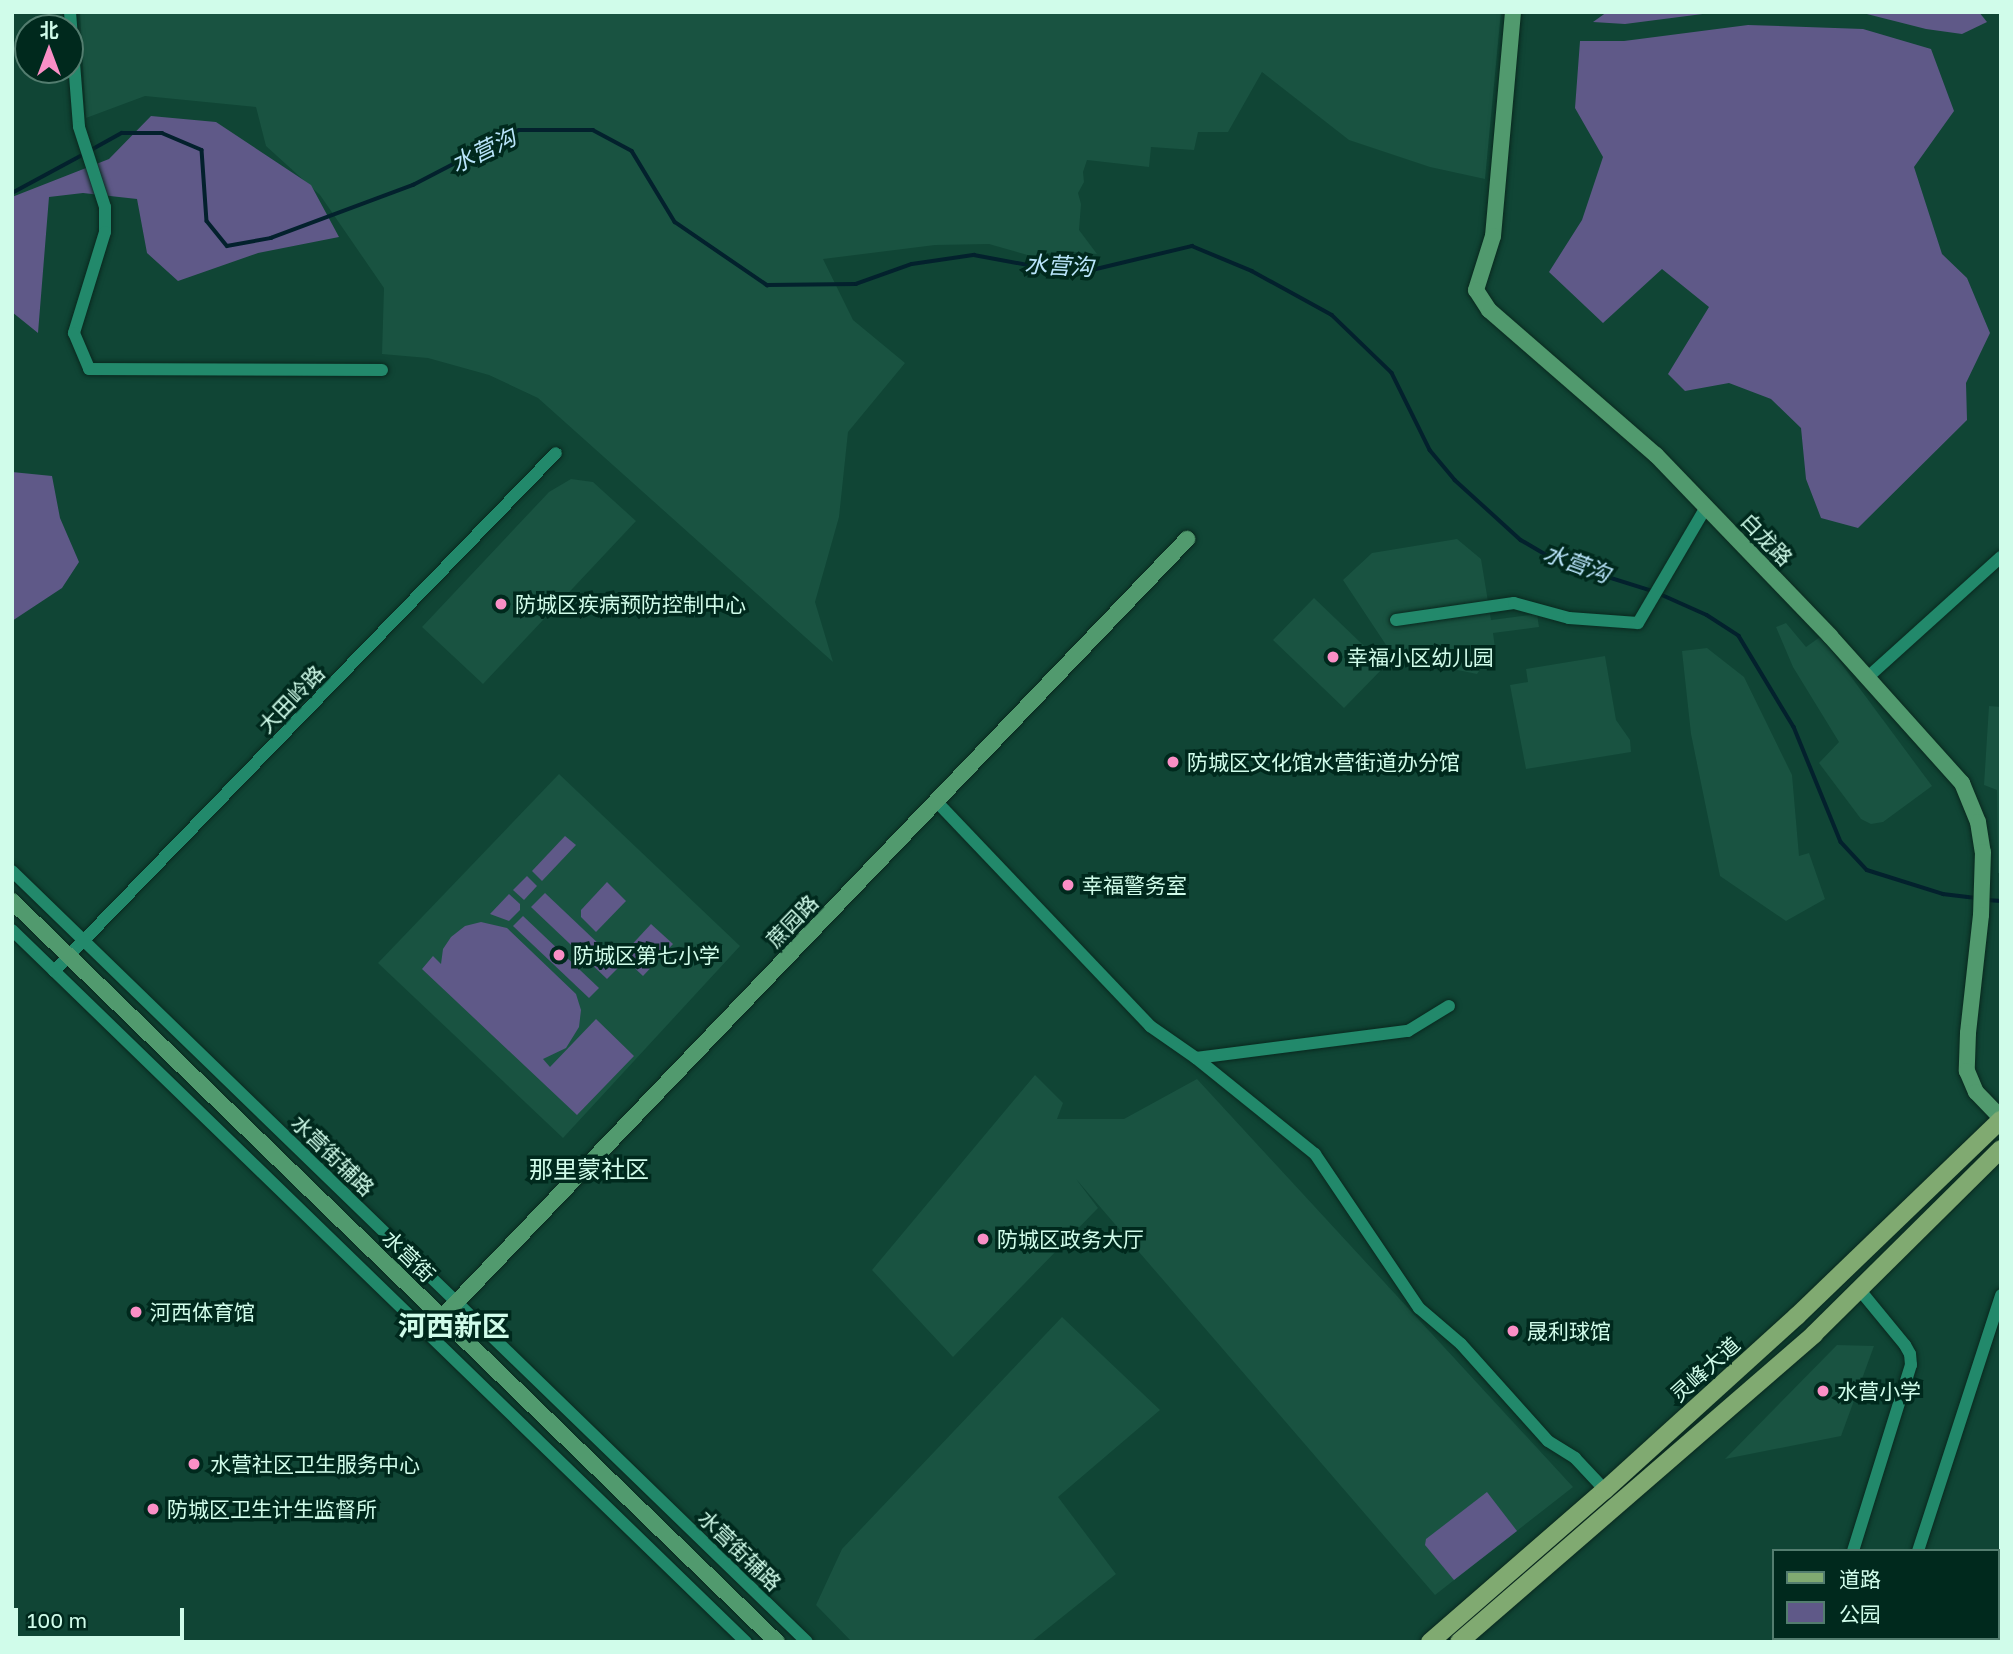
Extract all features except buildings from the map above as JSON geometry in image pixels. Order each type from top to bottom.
[{"type":"main road","name":"灵峰大道","points":[[1430,1642],[1605,1490],[1797,1316],[2001,1119]]},
{"type":"main road","points":[[1459,1642],[1814,1334],[2001,1149]]},
{"type":"street","points":[[70,12],[79,127],[104,206],[105,232],[74,333],[89,369],[382,369]]},
{"type":"street","name":"白龙路","points":[[1513,12],[1493,236],[1476,290],[1489,310],[1656,455],[1868,677],[1962,783],[1978,822],[1982,868],[1981,915],[1968,1032],[1968,1071],[1976,1092],[2001,1119]]},
{"type":"street","name":"大田岭路","points":[[54,971],[556,453]]},
{"type":"street","points":[[1396,621],[1514,603],[1569,618],[1638,623],[1706,507]]},
{"type":"street","name":"蔗园路","points":[[428,1332],[1187,539]]},
{"type":"street","points":[[1868,677],[2001,557]]},
{"type":"street","points":[[936,801],[1150,1026],[1196,1058],[1315,1154],[1419,1308],[1461,1343],[1548,1441],[1575,1458],[1605,1490]]},
{"type":"street","name":"水营街辅路","points":[[12,871],[807,1642]]},
{"type":"street","name":"水营街","points":[[12,901],[777,1642]]},
{"type":"street","points":[[12,930],[747,1642]]},
{"type":"street","points":[[1196,1058],[1408,1031],[1449,1006]]},
{"type":"street","points":[[1854,1549],[1911,1365],[1910,1354],[1905,1345],[1859,1289]]},
{"type":"street","points":[[1919,1549],[2001,1295]]},
{"type":"shaded area","points":[[1501,12],[1485,179],[1430,167],[1349,140],[1262,72],[1228,132],[1198,132],[1194,150],[1151,147],[1149,167],[1087,160],[1083,172],[1084,182],[1078,193],[1081,204],[1079,230],[1097,254],[1061,251],[1031,256],[989,244],[935,245],[823,259],[853,320],[905,363],[848,432],[839,517],[815,602],[833,662],[538,398],[489,375],[428,358],[382,354],[384,288],[320,195],[266,146],[256,107],[145,96],[86,118],[84,14],[80,14]]},
{"type":"shaded area","name":"防城区疾病预防控制中心","points":[[571,479],[593,482],[636,521],[483,684],[422,627],[549,492]]},
{"type":"shaded area","points":[[1457,539],[1481,559],[1491,620],[1537,614],[1539,627],[1493,633],[1495,648],[1477,674],[1394,657],[1343,580],[1372,553]]},
{"type":"shaded area","name":"幸福小区幼儿园","points":[[1314,598],[1385,666],[1344,708],[1273,640]]},
{"type":"shaded area","points":[[1786,623],[1806,647],[1820,637],[1829,647],[1932,786],[1883,822],[1871,824],[1861,819],[1819,763],[1839,742],[1793,667],[1776,627]]},
{"type":"shaded area","points":[[1707,648],[1744,677],[1792,775],[1799,856],[1809,853],[1825,899],[1786,921],[1720,876],[1691,734],[1682,651]]},
{"type":"shaded area","points":[[1605,656],[1616,720],[1630,740],[1631,752],[1526,769],[1510,685],[1528,682],[1526,669]]},
{"type":"shaded area","points":[[1989,706],[2001,707],[2001,873],[1998,873],[1997,790],[1984,785]]},
{"type":"shaded area","name":"防城区第七小学","points":[[559,774],[740,946],[563,1138],[378,963]]},
{"type":"shaded area","points":[[1035,1075],[1063,1103],[1057,1119],[1124,1119],[1197,1079],[1573,1487],[1435,1595],[1076,1179],[1098,1208],[953,1357],[872,1270]]},
{"type":"shaded area","points":[[1062,1317],[1160,1410],[1058,1497],[1116,1574],[1031,1642],[852,1642],[816,1605],[842,1549]]},
{"type":"shaded area","name":"水营小学","points":[[1837,1345],[1874,1346],[1841,1436],[1725,1459]]},
{"type":"green space","points":[[1607,12],[1718,12],[1625,24],[1593,22]]},
{"type":"green space","points":[[1859,12],[1979,12],[1987,22],[1962,34],[1926,29]]},
{"type":"green space","points":[[1748,25],[1863,29],[1931,49],[1954,111],[1914,167],[1942,254],[1967,278],[1990,333],[1966,383],[1967,420],[1858,528],[1821,518],[1806,479],[1801,428],[1771,399],[1729,383],[1685,391],[1668,374],[1709,307],[1662,269],[1603,323],[1549,272],[1582,220],[1603,157],[1575,108],[1580,41],[1624,41]]},
{"type":"green space","points":[[151,116],[216,122],[311,185],[339,237],[258,253],[178,281],[147,253],[137,199],[83,193],[49,197],[38,333],[12,312],[12,197],[109,159]]},
{"type":"green space","points":[[12,472],[52,476],[60,518],[79,562],[62,588],[12,621]]},
{"type":"green space","points":[[565,836],[576,845],[542,881],[532,871]]},
{"type":"green space","points":[[527,876],[537,886],[524,900],[513,890]]},
{"type":"green space","points":[[607,882],[626,901],[596,932],[581,917],[581,910]]},
{"type":"green space","points":[[545,893],[621,965],[607,979],[531,907]]},
{"type":"green space","points":[[509,894],[520,904],[520,910],[509,921],[490,914]]},
{"type":"green space","points":[[523,916],[599,988],[589,998],[513,926]]},
{"type":"green space","points":[[481,922],[507,928],[576,994],[581,1010],[579,1027],[566,1048],[543,1059],[550,1067],[596,1019],[634,1056],[577,1115],[422,969],[433,956],[441,964],[443,949],[451,937],[465,926]]},
{"type":"green space","points":[[651,924],[673,944],[643,976],[625,959],[626,951]]},
{"type":"green space","points":[[1487,1492],[1517,1531],[1454,1580],[1425,1545],[1426,1539]]},
{"type":"green space","points":[[2001,1629],[2001,1642],[1929,1642],[1999,1640]]},
{"type":"waterway","name":"水营沟","points":[[91,150],[122,133],[162,133],[202,150],[207,221],[227,246],[271,238],[413,185],[519,130],[593,130],[632,151],[675,222],[767,285],[856,284],[912,264],[974,255],[1039,267],[1092,270],[1192,246],[1252,271],[1332,315],[1392,373],[1430,450],[1455,480],[1521,540],[1557,561],[1653,591]]},
{"type":"waterway","name":"水营沟","points":[[12,193],[84,154]]},
{"type":"waterway","name":"水营沟","points":[[1660,594],[1707,615],[1739,636],[1794,727],[1841,842],[1867,870],[1943,894],[1976,898]]},
{"type":"waterway","name":"水营沟","points":[[1987,900],[2001,901]]},
{"type":"place","name":"防城区疾病预防控制中心","points":[[501,604]]},
{"type":"place","name":"幸福小区幼儿园","points":[[1333,657]]},
{"type":"place","name":"防城区文化馆水营街道办分馆","points":[[1173,762]]},
{"type":"place","name":"幸福警务室","points":[[1068,885]]},
{"type":"place","name":"防城区第七小学","points":[[559,955]]},
{"type":"place","name":"防城区政务大厅","points":[[983,1239]]},
{"type":"place","name":"河西体育馆","points":[[136,1312]]},
{"type":"place","name":"晟利球馆","points":[[1513,1331]]},
{"type":"place","name":"水营小学","points":[[1823,1391]]},
{"type":"place","name":"水营社区卫生服务中心","points":[[194,1464]]},
{"type":"place","name":"防城区卫生计生监督所","points":[[153,1509]]},
{"type":"district","name":"那里蒙社区","points":[[589,1169]]},
{"type":"district","name":"河西新区","points":[[454,1326]]}]
